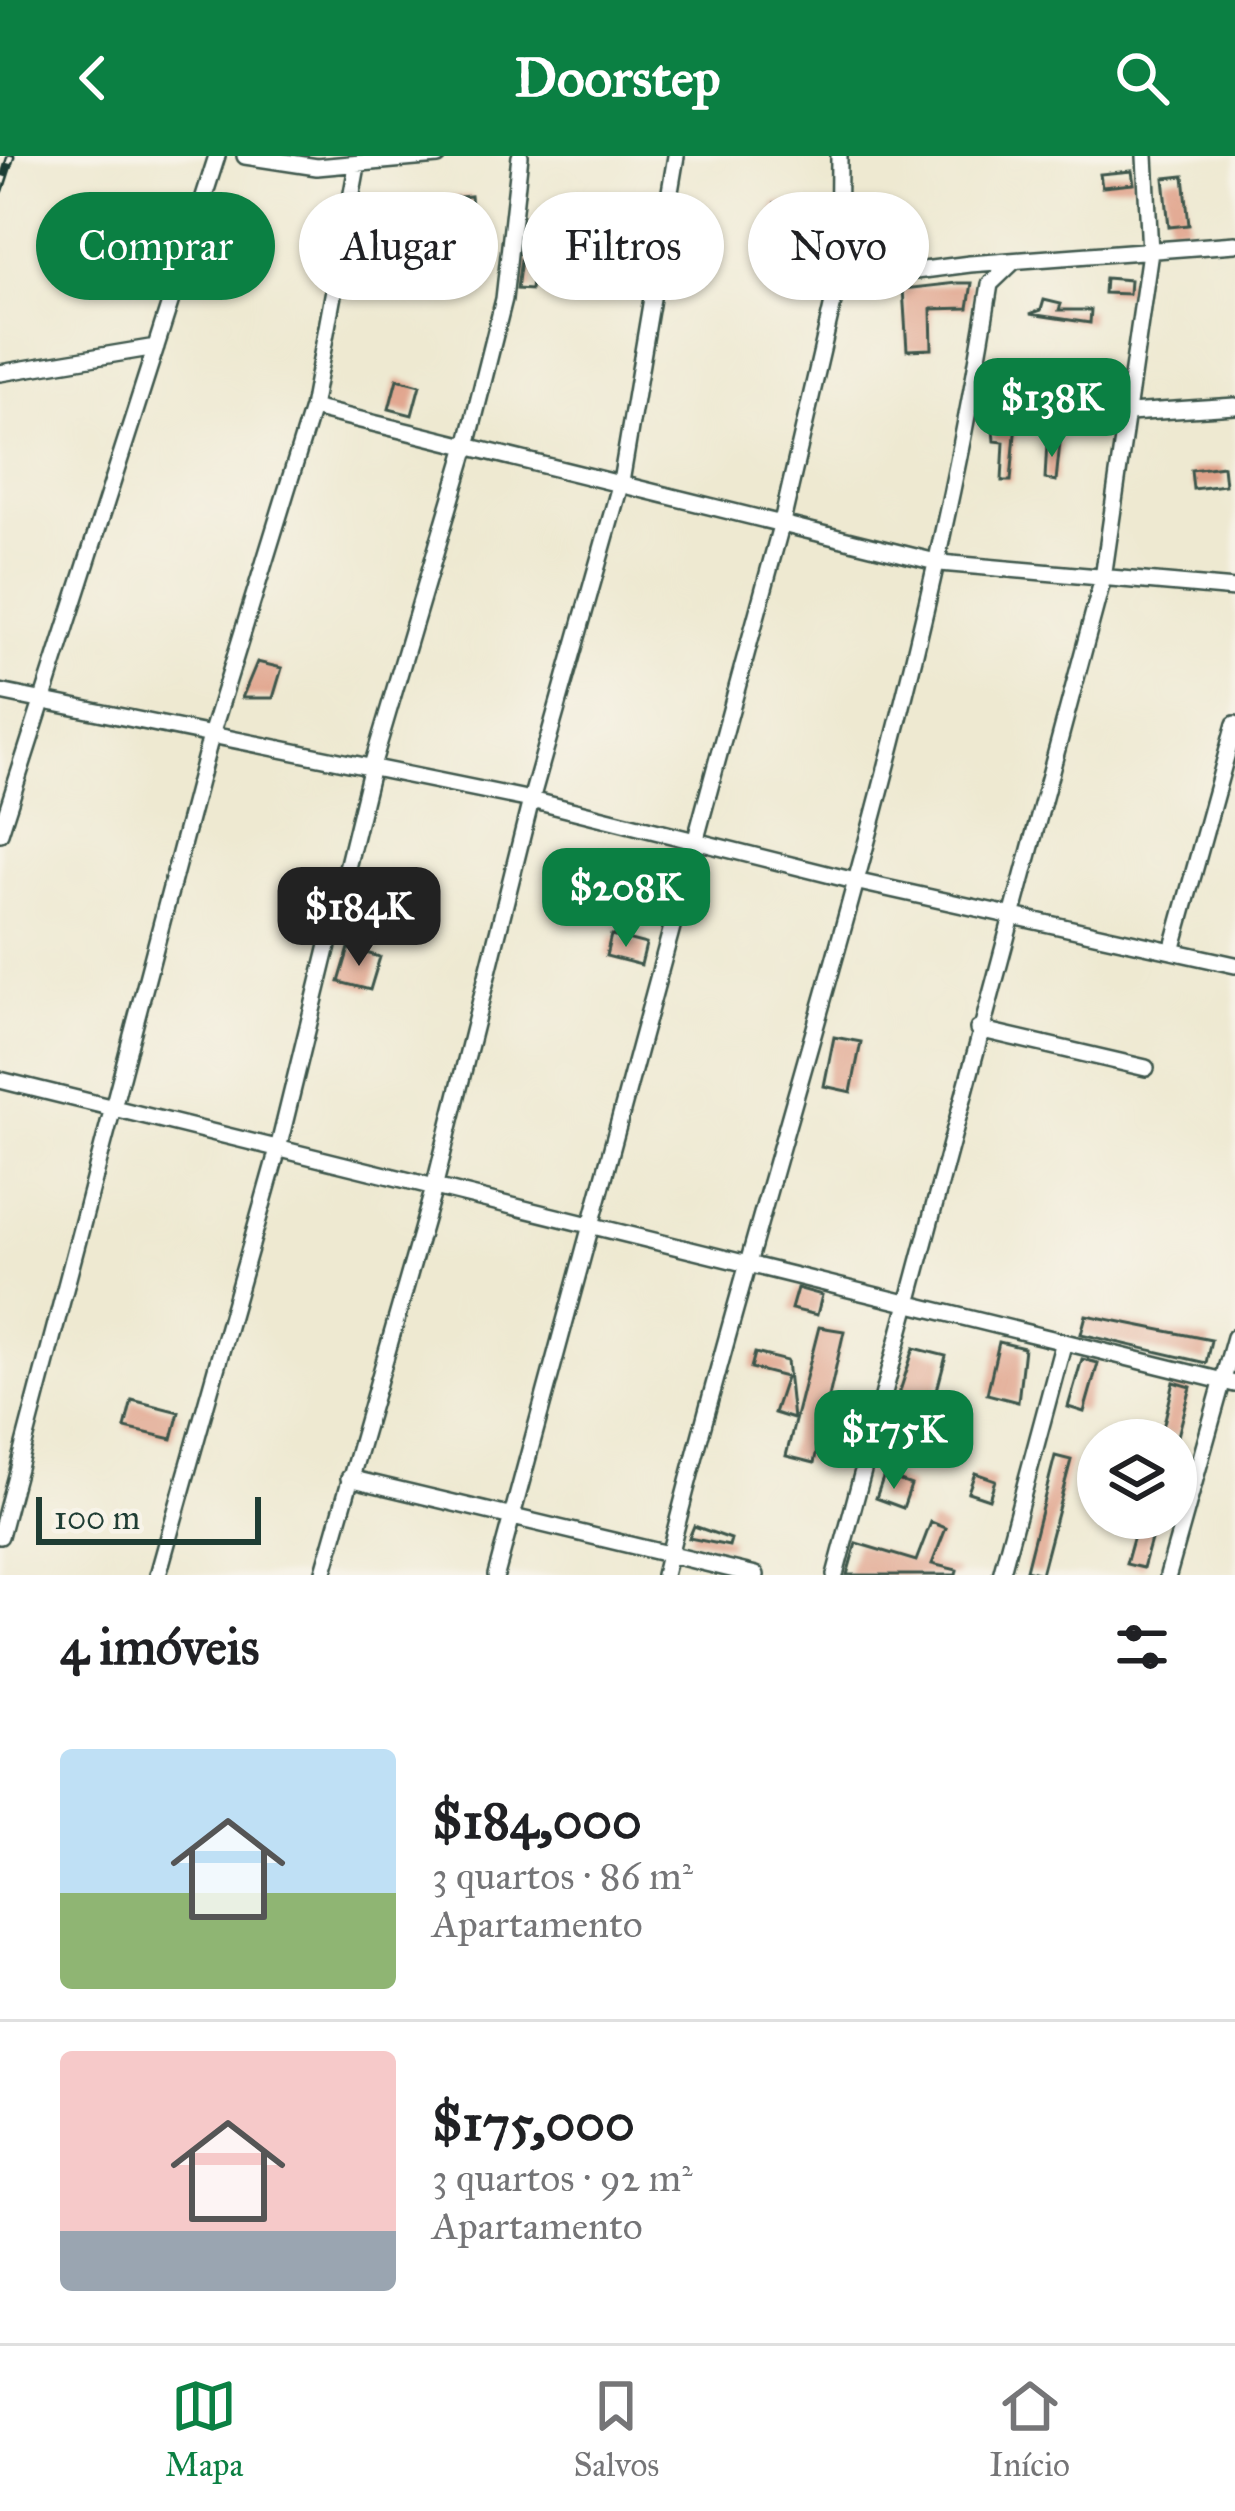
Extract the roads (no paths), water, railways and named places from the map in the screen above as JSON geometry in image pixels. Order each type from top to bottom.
[{"type":"street","points":[[0,833],[217,156]]},
{"type":"street","points":[[245,156],[296,167],[357,166],[438,156]]},
{"type":"street","points":[[158,1575],[278,1148],[372,766],[467,446],[504,299],[520,156]]},
{"type":"street","points":[[323,1575],[434,1188],[531,800],[621,482],[676,156]]},
{"type":"street","points":[[839,156],[839,192]]},
{"type":"street","points":[[835,1575],[978,1029],[1103,578],[1150,252],[1145,156]]},
{"type":"street","points":[[0,1536],[212,732],[312,408],[357,166]]},
{"type":"street","points":[[929,269],[1235,244]]},
{"type":"street","points":[[664,1575],[859,882],[940,563],[990,284],[1013,262]]},
{"type":"street","points":[[970,264],[990,284]]},
{"type":"street","points":[[496,1575],[699,839],[782,522],[834,300]]},
{"type":"street","points":[[0,373],[155,347]]},
{"type":"street","points":[[1130,413],[1235,406]]},
{"type":"street","points":[[312,408],[940,563],[1235,589]]},
{"type":"street","points":[[0,692],[531,800],[859,882],[1235,965]]},
{"type":"street","points":[[1172,951],[1235,724]]},
{"type":"street","points":[[978,1029],[1146,1067]]},
{"type":"street","points":[[0,1081],[1229,1383]]},
{"type":"street","points":[[1168,1575],[1229,1383],[1235,1337]]},
{"type":"street","points":[[1001,1575],[1064,1345]]},
{"type":"street","points":[[349,1478],[756,1575]]},
{"type":"railway","points":[[0,190],[11,156]]}]
